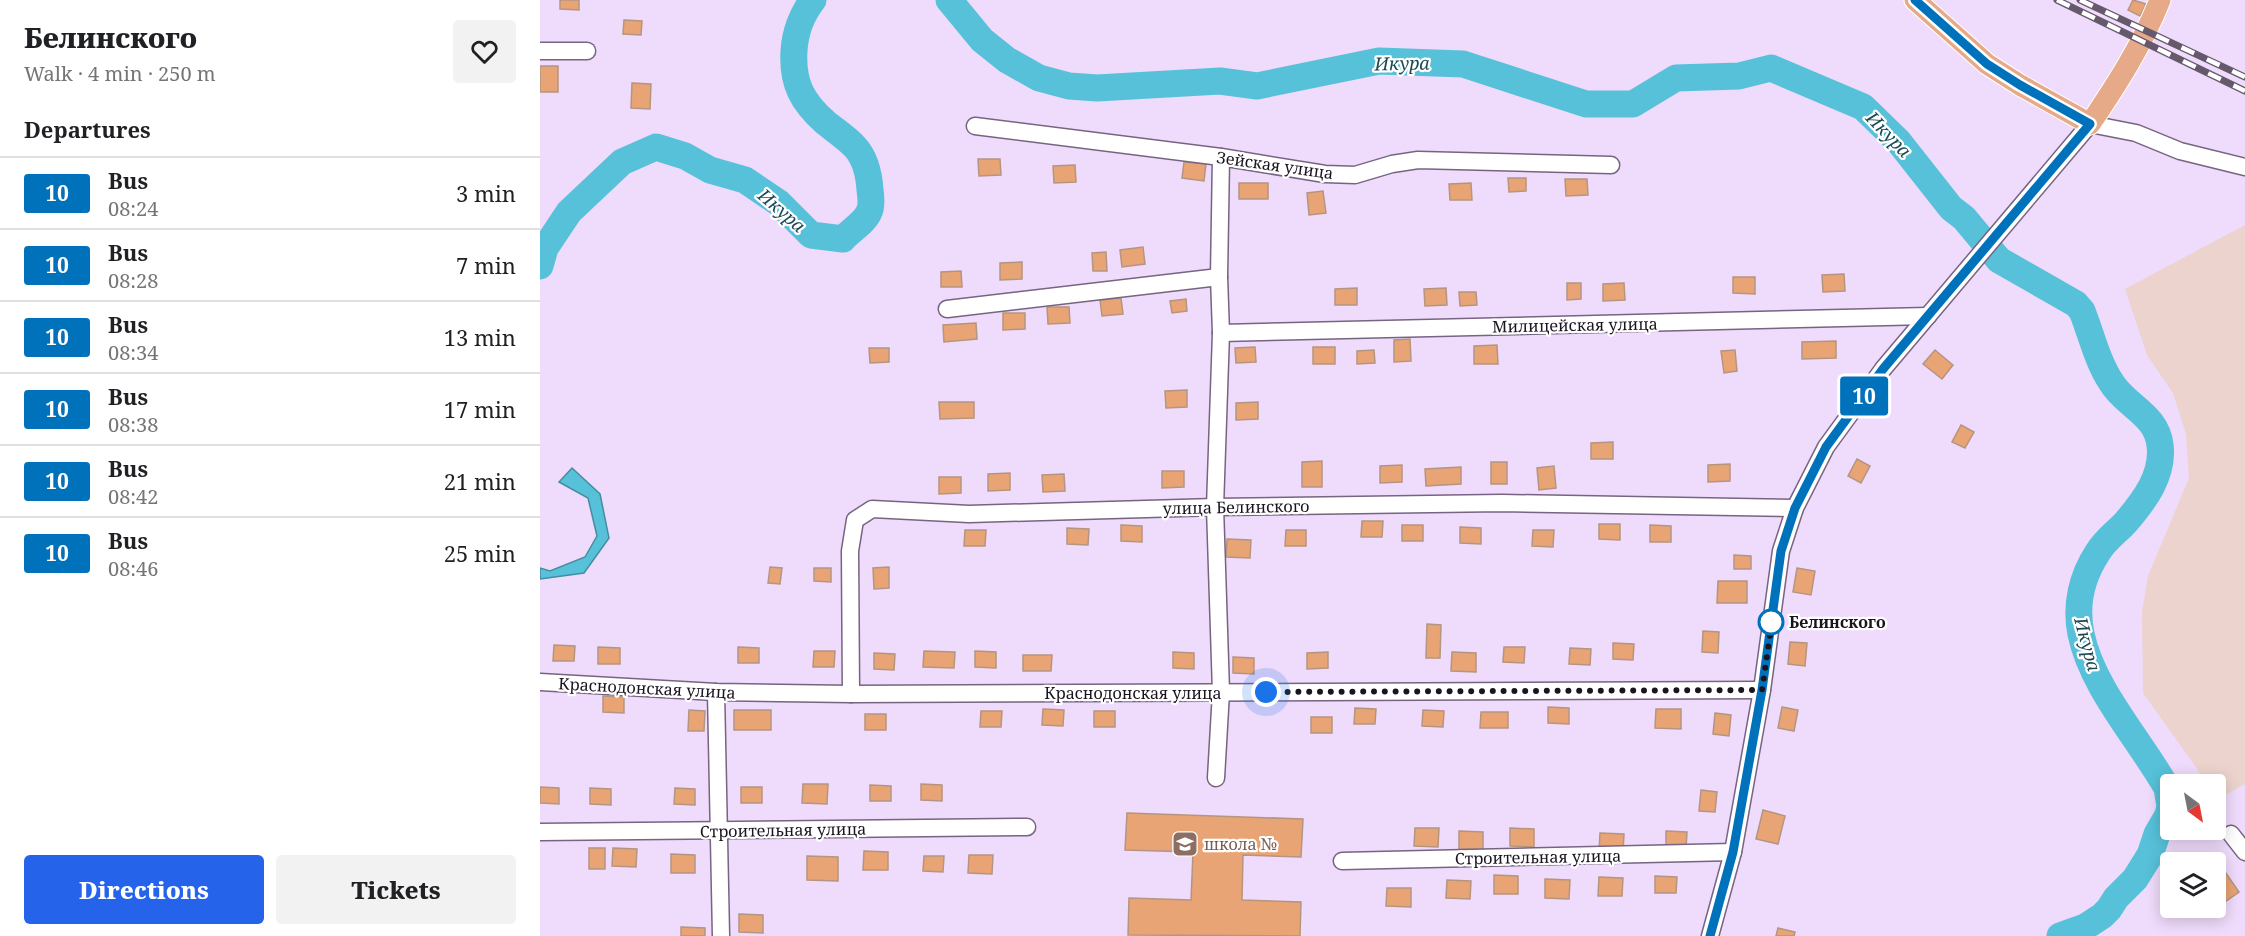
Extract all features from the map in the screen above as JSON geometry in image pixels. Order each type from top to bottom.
[{"type":"main road","points":[[1915,0],[1987,64],[2090,124],[2133,59],[2147,33],[2160,0]]},
{"type":"street","points":[[540,51],[587,51]]},
{"type":"street","points":[[1710,936],[1733,852],[1762,690],[1781,551],[1795,508],[1826,447],[1883,369],[2008,224],[2090,124],[2136,133],[2180,151],[2245,167]]},
{"type":"street","name":"Зейская улица","points":[[975,126],[1221,157],[1325,174],[1355,175],[1418,160],[1611,165]]},
{"type":"street","points":[[1216,778],[1221,692],[1215,507],[1221,333],[1219,278],[1221,157]]},
{"type":"street","points":[[947,309],[1219,278]]},
{"type":"street","name":"Милицейская улица","points":[[1221,333],[1928,316]]},
{"type":"street","name":"улица Белинского","points":[[851,694],[850,551],[855,520],[872,509],[969,514],[1215,507],[1502,503],[1795,508]]},
{"type":"street","name":"Краснодонская улица","points":[[540,682],[716,692],[851,694],[1762,690]]},
{"type":"street","points":[[716,692],[721,936]]},
{"type":"street","name":"Строительная улица","points":[[540,832],[1027,827]]},
{"type":"street","points":[[2231,834],[2245,852]]},
{"type":"street","name":"Строительная улица","points":[[1342,861],[1733,852]]},
{"type":"shaded area","points":[[2245,225],[2245,784],[2226,795],[2226,774],[2201,774],[2143,693],[2142,612],[2148,576],[2189,478],[2186,434],[2173,393],[2147,355],[2125,289]]},
{"type":"water","points":[[572,468],[600,494],[609,538],[584,573],[540,579],[540,568],[550,571],[585,557],[597,536],[588,498],[559,482]]},
{"type":"building","points":[[560,0],[579,0],[579,10],[560,9]]},
{"type":"building","points":[[2133,0],[2146,4],[2140,16],[2128,10]]},
{"type":"building","points":[[624,20],[642,21],[641,35],[623,34]]},
{"type":"building","points":[[540,66],[558,66],[558,92],[540,92]]},
{"type":"building","points":[[632,83],[651,84],[650,109],[631,108]]},
{"type":"building","points":[[978,159],[1000,159],[1001,175],[979,176]]},
{"type":"building","points":[[1184,162],[1206,164],[1204,181],[1182,178]]},
{"type":"building","points":[[1075,165],[1076,182],[1054,183],[1053,166]]},
{"type":"building","points":[[1508,178],[1526,178],[1526,191],[1509,192]]},
{"type":"building","points":[[1565,179],[1587,179],[1588,195],[1566,196]]},
{"type":"building","points":[[1239,183],[1268,183],[1268,199],[1239,199]]},
{"type":"building","points":[[1471,183],[1472,200],[1450,200],[1449,184]]},
{"type":"building","points":[[1323,191],[1326,213],[1309,215],[1307,193]]},
{"type":"building","points":[[1143,247],[1145,264],[1122,267],[1120,250]]},
{"type":"building","points":[[1106,252],[1107,271],[1093,271],[1092,253]]},
{"type":"building","points":[[1022,262],[1022,279],[1000,280],[1000,263]]},
{"type":"building","points":[[961,271],[962,287],[941,287],[941,272]]},
{"type":"building","points":[[1844,274],[1845,291],[1823,292],[1822,275]]},
{"type":"building","points":[[1733,277],[1755,277],[1755,294],[1733,293]]},
{"type":"building","points":[[1567,283],[1581,283],[1581,299],[1567,300]]},
{"type":"building","points":[[1624,283],[1625,300],[1603,301],[1603,284]]},
{"type":"building","points":[[1357,288],[1357,305],[1335,305],[1335,289]]},
{"type":"building","points":[[1446,288],[1447,305],[1425,306],[1424,289]]},
{"type":"building","points":[[1459,292],[1476,292],[1477,305],[1460,306]]},
{"type":"building","points":[[1121,298],[1123,314],[1102,316],[1100,300]]},
{"type":"building","points":[[1186,299],[1187,311],[1172,313],[1170,301]]},
{"type":"building","points":[[1047,307],[1069,307],[1070,323],[1048,324]]},
{"type":"building","points":[[1003,313],[1025,313],[1025,329],[1003,330]]},
{"type":"building","points":[[976,323],[977,339],[944,342],[943,325]]},
{"type":"building","points":[[1410,339],[1411,361],[1394,362],[1394,340]]},
{"type":"building","points":[[1836,341],[1836,358],[1802,359],[1802,342]]},
{"type":"building","points":[[1497,345],[1498,364],[1474,364],[1474,346]]},
{"type":"building","points":[[1255,347],[1256,362],[1236,363],[1235,348]]},
{"type":"building","points":[[1313,347],[1335,347],[1335,364],[1313,364]]},
{"type":"building","points":[[869,348],[889,348],[889,362],[870,363]]},
{"type":"building","points":[[1374,350],[1375,363],[1357,364],[1357,351]]},
{"type":"building","points":[[1735,350],[1737,371],[1724,373],[1721,351]]},
{"type":"building","points":[[1935,350],[1953,365],[1942,379],[1923,364]]},
{"type":"building","points":[[1187,390],[1187,407],[1166,408],[1165,391]]},
{"type":"building","points":[[939,402],[974,402],[974,418],[940,419]]},
{"type":"building","points":[[1258,402],[1258,419],[1236,420],[1236,403]]},
{"type":"building","points":[[1961,425],[1974,432],[1965,448],[1952,442]]},
{"type":"building","points":[[1613,442],[1613,459],[1591,459],[1591,443]]},
{"type":"building","points":[[1857,459],[1870,466],[1861,483],[1848,476]]},
{"type":"building","points":[[1322,461],[1322,487],[1302,487],[1302,462]]},
{"type":"building","points":[[1491,462],[1507,462],[1507,484],[1491,484]]},
{"type":"building","points":[[1730,464],[1730,481],[1708,482],[1708,465]]},
{"type":"building","points":[[1402,465],[1402,482],[1380,483],[1380,466]]},
{"type":"building","points":[[1554,466],[1556,488],[1539,490],[1537,468]]},
{"type":"building","points":[[1461,467],[1461,484],[1426,486],[1425,469]]},
{"type":"building","points":[[1162,471],[1184,471],[1184,487],[1162,488]]},
{"type":"building","points":[[1010,473],[1010,490],[988,491],[988,474]]},
{"type":"building","points":[[1064,474],[1065,491],[1043,492],[1042,475]]},
{"type":"building","points":[[939,477],[961,477],[961,493],[939,494]]},
{"type":"building","points":[[1362,521],[1383,521],[1382,537],[1361,537]]},
{"type":"building","points":[[1599,524],[1620,524],[1620,540],[1599,539]]},
{"type":"building","points":[[1121,525],[1142,526],[1142,542],[1121,541]]},
{"type":"building","points":[[1402,525],[1423,525],[1423,541],[1402,541]]},
{"type":"building","points":[[1650,525],[1671,526],[1671,542],[1650,542]]},
{"type":"building","points":[[1460,527],[1481,528],[1481,544],[1460,543]]},
{"type":"building","points":[[1067,528],[1089,529],[1088,545],[1067,544]]},
{"type":"building","points":[[965,530],[986,530],[985,546],[964,546]]},
{"type":"building","points":[[1286,530],[1306,530],[1306,546],[1285,546]]},
{"type":"building","points":[[1533,530],[1554,530],[1553,547],[1532,546]]},
{"type":"building","points":[[1227,539],[1251,540],[1250,558],[1226,557]]},
{"type":"building","points":[[1734,555],[1751,556],[1751,569],[1734,569]]},
{"type":"building","points":[[770,567],[782,568],[780,584],[768,583]]},
{"type":"building","points":[[889,567],[889,588],[874,589],[873,568]]},
{"type":"building","points":[[814,568],[831,568],[831,582],[814,581]]},
{"type":"building","points":[[1797,568],[1815,571],[1811,595],[1793,592]]},
{"type":"building","points":[[1718,581],[1747,581],[1747,603],[1717,603]]},
{"type":"building","points":[[1427,624],[1441,625],[1440,658],[1426,658]]},
{"type":"building","points":[[1703,631],[1719,632],[1718,653],[1702,652]]},
{"type":"building","points":[[1790,642],[1807,643],[1805,666],[1788,664]]},
{"type":"building","points":[[1613,643],[1634,644],[1633,660],[1613,659]]},
{"type":"building","points":[[554,645],[575,646],[574,661],[553,661]]},
{"type":"building","points":[[598,647],[620,648],[620,664],[598,664]]},
{"type":"building","points":[[738,647],[759,648],[759,663],[738,663]]},
{"type":"building","points":[[1504,647],[1525,647],[1524,663],[1503,662]]},
{"type":"building","points":[[1570,648],[1591,649],[1590,665],[1569,664]]},
{"type":"building","points":[[814,651],[835,651],[834,667],[813,667]]},
{"type":"building","points":[[924,651],[955,652],[954,668],[923,667]]},
{"type":"building","points":[[975,651],[996,652],[996,668],[975,667]]},
{"type":"building","points":[[1173,652],[1194,653],[1194,669],[1173,668]]},
{"type":"building","points":[[1328,652],[1328,668],[1307,669],[1307,653]]},
{"type":"building","points":[[1452,652],[1476,653],[1476,672],[1451,671]]},
{"type":"building","points":[[874,653],[895,654],[894,670],[874,669]]},
{"type":"building","points":[[1023,655],[1052,655],[1051,671],[1023,671]]},
{"type":"building","points":[[1233,657],[1254,658],[1254,674],[1233,673]]},
{"type":"building","points":[[603,696],[624,697],[624,713],[603,712]]},
{"type":"building","points":[[1548,707],[1569,708],[1569,724],[1548,723]]},
{"type":"building","points":[[1782,707],[1798,710],[1794,731],[1778,728]]},
{"type":"building","points":[[1355,708],[1376,709],[1375,724],[1354,724]]},
{"type":"building","points":[[1043,709],[1064,710],[1063,726],[1042,725]]},
{"type":"building","points":[[1656,709],[1681,709],[1681,729],[1655,728]]},
{"type":"building","points":[[689,710],[705,711],[704,731],[688,731]]},
{"type":"building","points":[[734,710],[771,710],[771,730],[734,730]]},
{"type":"building","points":[[1423,710],[1444,711],[1443,727],[1422,726]]},
{"type":"building","points":[[981,711],[1002,711],[1001,727],[980,727]]},
{"type":"building","points":[[1094,711],[1115,711],[1115,727],[1094,727]]},
{"type":"building","points":[[1481,712],[1508,712],[1508,728],[1480,728]]},
{"type":"building","points":[[1715,713],[1731,715],[1729,736],[1713,734]]},
{"type":"building","points":[[865,714],[886,714],[886,730],[865,730]]},
{"type":"building","points":[[1311,717],[1332,717],[1332,733],[1311,733]]},
{"type":"building","points":[[803,784],[828,784],[827,804],[802,803]]},
{"type":"building","points":[[921,784],[942,785],[942,801],[921,800]]},
{"type":"building","points":[[870,785],[891,786],[891,801],[870,801]]},
{"type":"building","points":[[540,787],[559,788],[559,804],[540,803]]},
{"type":"building","points":[[741,787],[762,787],[762,803],[741,803]]},
{"type":"building","points":[[590,788],[611,789],[611,805],[590,804]]},
{"type":"building","points":[[675,788],[695,789],[695,805],[674,804]]},
{"type":"building","points":[[1701,790],[1717,792],[1715,812],[1699,811]]},
{"type":"building","points":[[1763,810],[1785,816],[1778,844],[1756,839]]},
{"type":"building","points":[[1127,813],[1303,819],[1301,857],[1243,855],[1242,900],[1301,902],[1300,936],[1128,935],[1129,898],[1191,900],[1193,852],[1125,850]]},
{"type":"building","points":[[1415,828],[1439,828],[1438,847],[1414,846]]},
{"type":"building","points":[[1510,828],[1534,829],[1534,847],[1510,846]]},
{"type":"building","points":[[1459,831],[1483,832],[1483,850],[1459,849]]},
{"type":"building","points":[[1666,831],[1687,832],[1686,848],[1666,847]]},
{"type":"building","points":[[1600,833],[1624,834],[1623,852],[1599,852]]},
{"type":"building","points":[[589,848],[605,848],[605,869],[589,869]]},
{"type":"building","points":[[613,848],[637,849],[636,867],[612,866]]},
{"type":"building","points":[[864,851],[888,852],[888,870],[863,870]]},
{"type":"building","points":[[671,854],[695,855],[695,873],[671,873]]},
{"type":"building","points":[[969,855],[993,855],[992,874],[968,873]]},
{"type":"building","points":[[807,856],[838,857],[838,881],[807,880]]},
{"type":"building","points":[[924,856],[944,856],[943,872],[923,871]]},
{"type":"building","points":[[2226,873],[2239,892],[2226,901]]},
{"type":"building","points":[[1494,875],[1518,876],[1518,894],[1494,894]]},
{"type":"building","points":[[1655,876],[1677,877],[1676,893],[1655,893]]},
{"type":"building","points":[[1599,877],[1623,878],[1622,896],[1598,896]]},
{"type":"building","points":[[1545,879],[1570,880],[1569,899],[1545,898]]},
{"type":"building","points":[[1447,880],[1471,881],[1470,899],[1446,898]]},
{"type":"building","points":[[1387,888],[1411,888],[1411,907],[1386,906]]},
{"type":"building","points":[[739,914],[763,915],[763,933],[739,932]]},
{"type":"building","points":[[681,927],[705,928],[705,936],[681,936]]},
{"type":"building","points":[[1778,928],[1795,932],[1794,936],[1776,936]]},
{"type":"waterway","name":"Икура","points":[[540,266],[545,248],[569,212],[622,162],[656,147],[685,156],[710,170],[745,180],[779,203],[811,235],[843,239],[861,223],[867,216],[871,204],[869,178],[864,162],[852,144],[826,123],[811,107],[800,91],[795,73],[796,37],[802,18],[813,0]]},
{"type":"waterway","name":"Икура","points":[[949,0],[982,40],[1007,60],[1039,78],[1069,86],[1097,88],[1220,81],[1257,86],[1379,61],[1463,64],[1586,104],[1633,104],[1676,78],[1739,76],[1771,68],[1863,107],[1899,142],[1951,208],[1964,218],[1999,260],[2076,304],[2082,311],[2111,382],[2123,397],[2143,414],[2158,436],[2160,456],[2156,477],[2139,505],[2092,561],[2081,591],[2079,623],[2095,674],[2167,788],[2170,806],[2150,855],[2135,879],[2102,916],[2085,927],[2060,936]]},
{"type":"railway","points":[[2057,0],[2245,91]]},
{"type":"railway","points":[[2080,0],[2245,77]]},
{"type":"bus line","name":"10","points":[[1710,936],[1733,852],[1762,690],[1781,551],[1795,508],[1826,447],[1883,369],[2008,224],[2090,124],[1987,64],[1915,0]]},
{"type":"place","name":"Белинского","points":[[1771,622]]},
{"type":"place","name":"школа №","points":[[1185,844]]},
{"type":"route","points":[[1266,692],[1762,690],[1771,622]]}]
